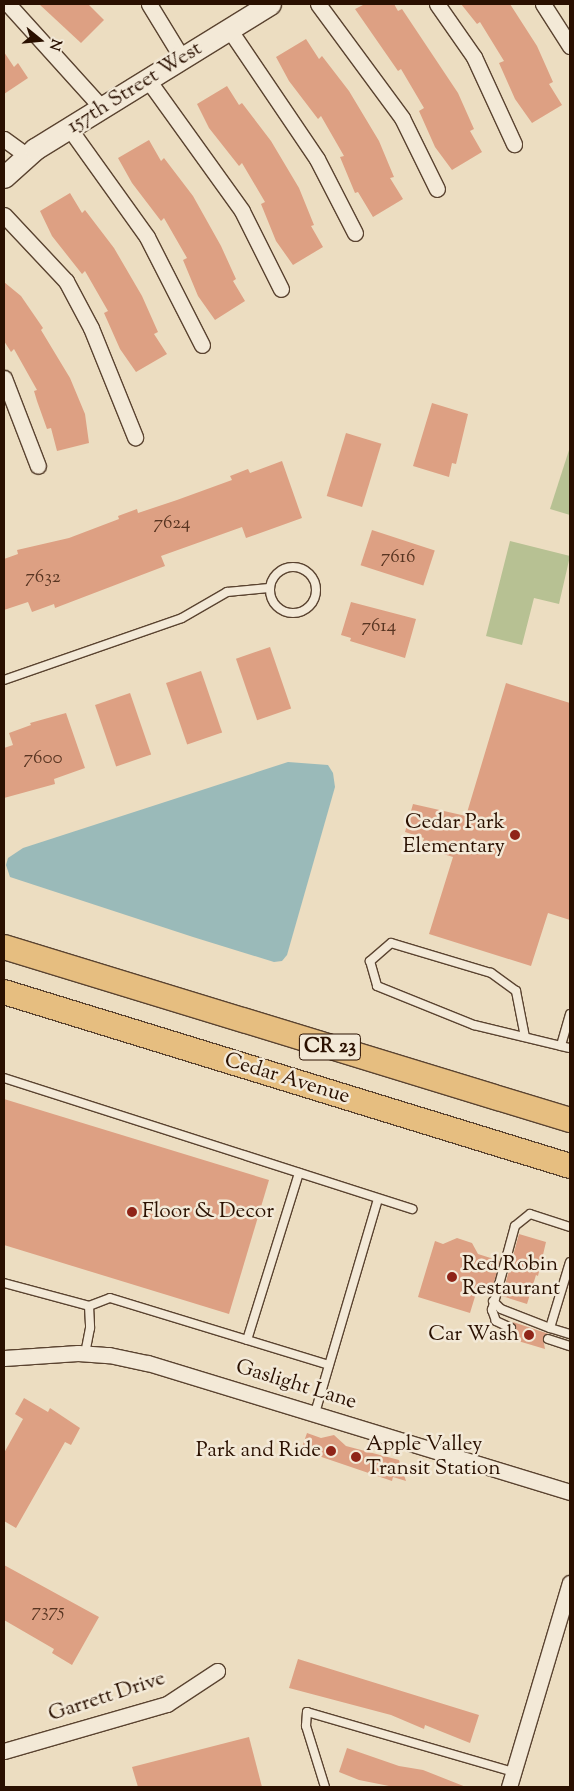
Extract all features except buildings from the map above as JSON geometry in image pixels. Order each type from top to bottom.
[{"type":"main road","name":"Cedar Avenue","points":[[4,947],[570,1120]]},
{"type":"main road","name":"Cedar Avenue","points":[[4,992],[570,1166]]},
{"type":"main road","points":[[509,1147],[570,1156]]},
{"type":"street","points":[[8,4],[102,108]]},
{"type":"street","points":[[149,4],[182,58]]},
{"type":"street","name":"157th Street West","points":[[4,177],[27,156],[70,128],[270,4]]},
{"type":"street","points":[[318,4],[402,118],[437,189]]},
{"type":"street","points":[[437,4],[474,57],[514,144]]},
{"type":"street","points":[[544,4],[570,46]]},
{"type":"street","points":[[229,29],[317,160],[356,234]]},
{"type":"street","points":[[148,80],[242,210],[281,289]]},
{"type":"street","points":[[70,128],[148,237],[202,345]]},
{"type":"street","points":[[4,139],[27,156]]},
{"type":"street","points":[[4,215],[66,281],[91,328],[135,437]]},
{"type":"street","points":[[4,378],[38,466]]},
{"type":"street","name":"Gaslight Lane","points":[[4,1358],[85,1354],[148,1363],[570,1492]]},
{"type":"street","points":[[508,1787],[570,1583]]},
{"type":"street","name":"Garrett Drive","points":[[4,1751],[167,1704],[217,1671]]},
{"type":"lane","points":[[293,567],[310,574],[316,593],[306,611],[290,613],[273,604],[269,588],[275,575],[293,567]]},
{"type":"lane","points":[[4,680],[182,618],[227,592],[269,588]]},
{"type":"lane","points":[[524,1037],[516,991],[491,973],[391,943],[370,961],[377,986],[474,1025],[561,1046],[570,1048]]},
{"type":"lane","points":[[561,1046],[570,1014]]},
{"type":"lane","points":[[4,1078],[378,1199],[413,1208]]},
{"type":"lane","points":[[247,1340],[299,1173]]},
{"type":"lane","points":[[315,1413],[378,1199]]},
{"type":"lane","points":[[511,1328],[496,1321],[492,1310],[515,1226],[519,1220],[530,1214],[570,1227]]},
{"type":"lane","points":[[550,1328],[570,1262]]},
{"type":"lane","points":[[4,1283],[89,1306],[110,1298],[329,1365]]},
{"type":"lane","points":[[493,1302],[501,1309],[570,1334]]},
{"type":"lane","points":[[85,1354],[90,1328],[89,1306]]},
{"type":"lane","points":[[548,1339],[570,1346]]},
{"type":"lane","points":[[324,1787],[306,1726],[307,1712],[513,1772]]},
{"type":"green space","points":[[570,447],[570,515],[550,509]]},
{"type":"green space","points":[[510,541],[570,556],[559,604],[534,598],[522,645],[486,636]]},
{"type":"water","points":[[288,762],[328,765],[333,773],[335,787],[287,955],[282,961],[274,962],[193,937],[10,877],[6,865],[8,858],[23,848]]},
{"type":"place","name":"Cedar Park Elementary","points":[[515,835]]},
{"type":"place","name":"Floor & Decor","points":[[132,1212]]},
{"type":"place","name":"Red Robin Restaurant","points":[[452,1277]]},
{"type":"place","name":"Car Wash","points":[[529,1335]]},
{"type":"place","name":"Park and Ride","points":[[331,1451]]},
{"type":"place","name":"Apple Valley Transit Station","points":[[356,1457]]}]
